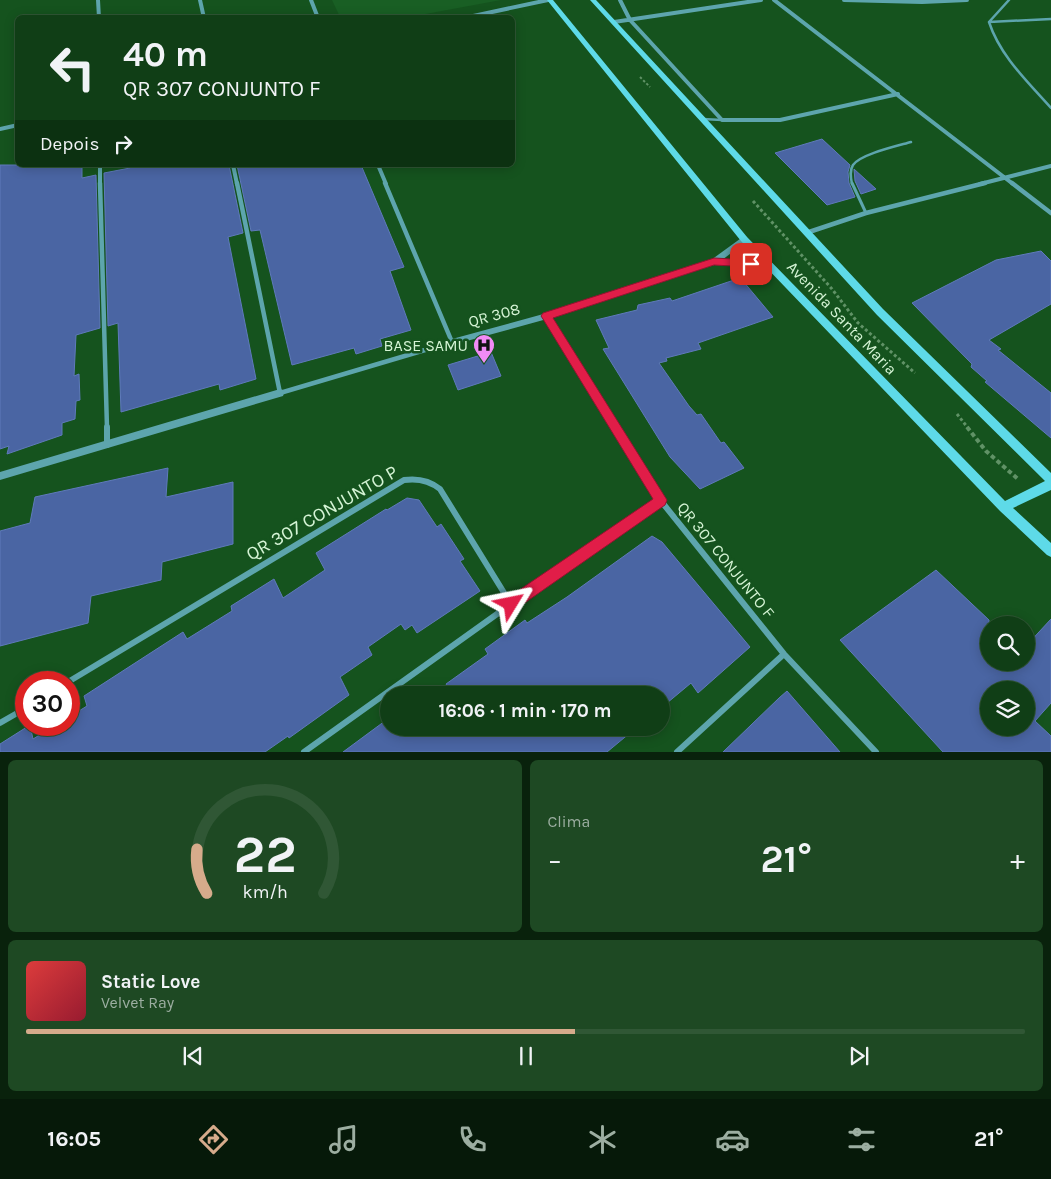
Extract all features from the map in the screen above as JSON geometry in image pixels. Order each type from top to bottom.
[{"type":"main road","name":"Avenida Santa Maria","points":[[549,0],[744,238],[1004,507],[1051,552]]},
{"type":"main road","name":"Avenida Santa Maria","points":[[593,0],[880,312],[1051,480]]},
{"type":"main road","points":[[1004,507],[1051,484]]},
{"type":"street","points":[[98,0],[99,15]]},
{"type":"street","points":[[200,0],[203,15]]},
{"type":"street","points":[[311,0],[317,15]]},
{"type":"street","points":[[478,15],[549,0]]},
{"type":"street","points":[[620,0],[630,20],[722,120],[780,120],[898,94]]},
{"type":"street","points":[[614,22],[762,0]]},
{"type":"street","points":[[774,0],[1051,213]]},
{"type":"street","points":[[844,0],[922,2],[967,0]]},
{"type":"street","points":[[0,129],[15,126]]},
{"type":"street","points":[[806,233],[866,213],[1051,166]]},
{"type":"street","points":[[100,167],[107,445]]},
{"type":"street","points":[[233,167],[280,393]]},
{"type":"street","points":[[0,476],[452,342],[379,167]]},
{"type":"street","name":"QR 308","points":[[452,342],[546,316],[714,262],[744,238]]},
{"type":"street","name":"QR 308","points":[[714,262],[769,265]]},
{"type":"street","name":"QR 307 CONJUNTO F","points":[[546,316],[661,500],[784,654],[876,752]]},
{"type":"street","name":"QR 307 CONJUNTO P","points":[[80,675],[404,480],[417,478],[431,482],[440,489],[511,604]]},
{"type":"street","points":[[304,752],[511,604],[661,500]]},
{"type":"street","points":[[677,752],[784,654]]},
{"type":"street","points":[[0,723],[15,714]]},
{"type":"lane","points":[[989,22],[1008,0]]},
{"type":"lane","points":[[989,22],[1051,19]]},
{"type":"lane","points":[[989,22],[992,34],[1051,108]]},
{"type":"lane","points":[[702,119],[722,120]]},
{"type":"lane","points":[[866,213],[852,185],[850,174],[853,165],[861,158],[911,142]]},
{"type":"shaded area","points":[[332,0],[501,0],[420,15],[339,15]]},
{"type":"building","points":[[822,139],[850,165],[848,172],[849,183],[855,197],[827,205],[775,153]]},
{"type":"building","points":[[0,165],[15,165],[15,167],[82,167],[82,178],[96,175],[100,328],[76,335],[74,376],[79,374],[80,400],[76,401],[75,419],[62,423],[62,435],[7,454],[9,446],[0,449]]},
{"type":"building","points":[[229,167],[243,233],[228,237],[256,379],[220,390],[219,384],[121,412],[118,323],[108,326],[104,173],[130,168]]},
{"type":"building","points":[[237,167],[362,167],[404,267],[390,271],[411,330],[380,339],[382,346],[356,354],[354,348],[292,365],[260,230],[251,231]]},
{"type":"building","points":[[854,169],[876,189],[861,194],[855,181]]},
{"type":"building","points":[[1041,251],[1051,261],[1051,304],[989,340],[1001,349],[998,350],[1051,393],[1051,438],[985,382],[987,381],[971,367],[972,364],[912,303],[996,260]]},
{"type":"building","points":[[737,279],[739,282],[743,281],[773,317],[698,343],[701,349],[666,358],[667,361],[659,363],[689,406],[697,415],[701,414],[721,443],[724,442],[744,468],[700,489],[670,457],[603,349],[609,348],[596,320],[637,310],[638,305],[670,298],[672,301]]},
{"type":"building","points":[[491,352],[501,376],[458,390],[448,365]]},
{"type":"building","points":[[168,468],[166,497],[233,482],[233,544],[162,562],[161,580],[91,596],[88,623],[0,646],[0,531],[30,523],[35,497]]},
{"type":"building","points":[[407,498],[419,500],[437,527],[441,524],[464,559],[460,561],[480,591],[417,633],[412,625],[405,630],[401,624],[368,647],[372,655],[340,677],[349,695],[289,738],[288,736],[265,752],[0,752],[0,744],[15,734],[32,736],[33,739],[38,736],[80,736],[80,710],[87,706],[84,696],[183,632],[187,639],[232,611],[231,606],[274,579],[283,598],[325,570],[316,553]]},
{"type":"building","points":[[652,536],[662,542],[750,647],[698,693],[691,683],[670,700],[670,686],[447,686],[446,684],[488,654],[485,649],[525,620],[527,623],[567,597]]},
{"type":"building","points":[[936,570],[985,616],[980,616],[980,671],[1035,671],[1035,636],[1051,619],[1051,703],[1035,721],[1051,736],[1051,752],[943,752],[840,640]]},
{"type":"building","points":[[787,691],[840,752],[723,752],[779,698]]},
{"type":"building","points":[[380,725],[380,736],[626,736],[607,752],[343,752]]},
{"type":"place","name":"BASE SAMU","points":[[484,364]]},
{"type":"route","points":[[511,604],[661,500],[546,316],[714,262],[751,264]]}]
